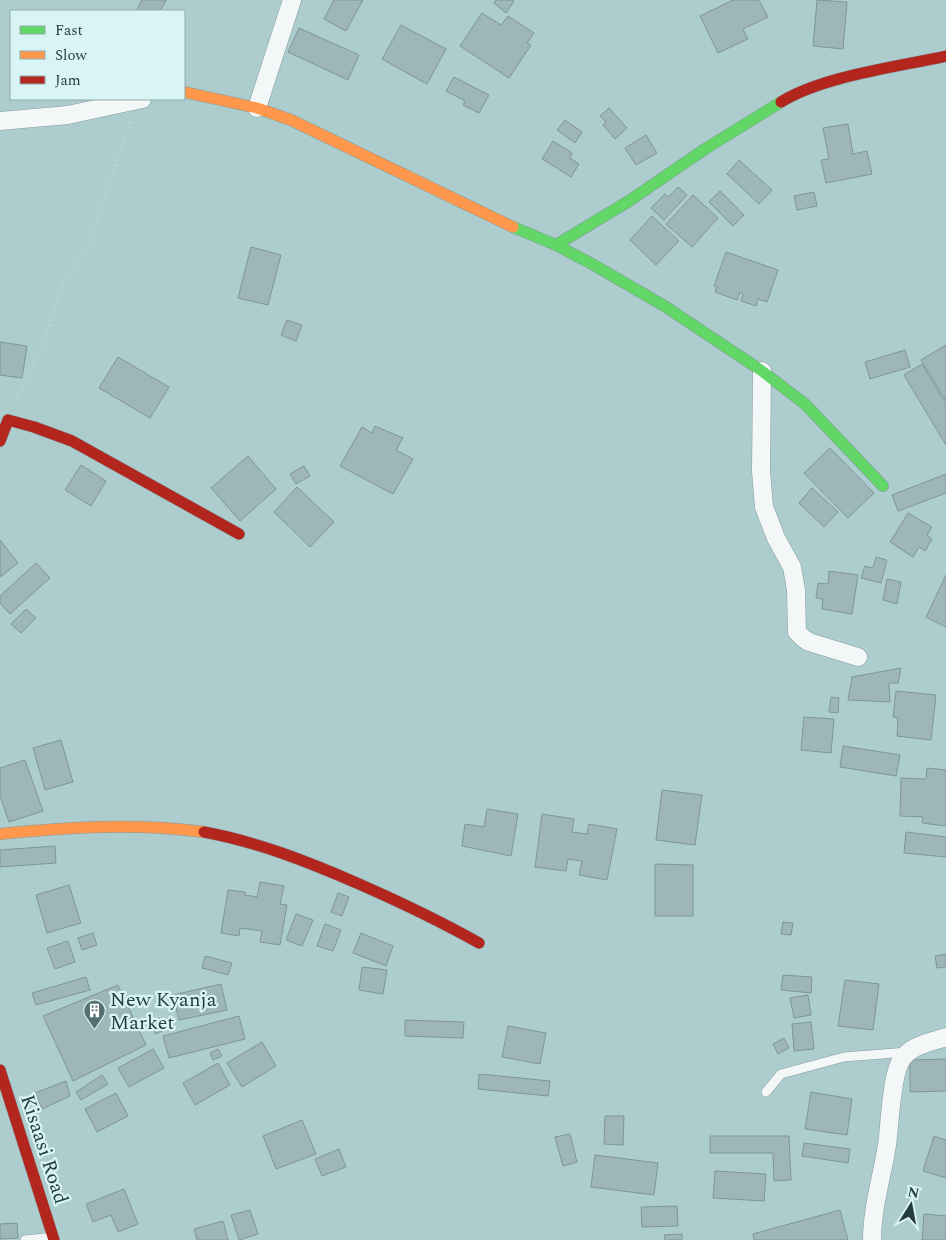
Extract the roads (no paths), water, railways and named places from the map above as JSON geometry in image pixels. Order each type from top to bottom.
[{"type":"street","points":[[257,108],[292,0]]},
{"type":"street","points":[[556,245],[629,201],[705,149],[790,97],[844,78],[946,56]]},
{"type":"street","points":[[185,92],[257,108],[291,120],[442,194],[512,227],[556,245],[592,264],[666,307],[762,371],[805,404],[882,486]]},
{"type":"street","points":[[0,121],[68,116],[140,100]]},
{"type":"street","points":[[762,371],[761,471],[764,507],[776,538],[792,567],[796,590],[797,632],[809,642],[858,657]]},
{"type":"street","points":[[0,441],[8,420],[72,441],[239,534]]},
{"type":"street","points":[[0,834],[127,825],[206,832],[278,850],[383,894],[479,943]]},
{"type":"street","points":[[872,1240],[872,1220],[886,1146],[896,1072],[901,1060],[908,1052],[923,1044],[946,1037]]},
{"type":"street","name":"Kisaasi Road","points":[[0,1070],[53,1239]]},
{"type":"lane","points":[[766,1092],[781,1074],[844,1057],[908,1052]]},
{"type":"lane","points":[[25,1240],[53,1239]]},
{"type":"place","name":"New Kyanja Market","points":[[94,1030]]}]
